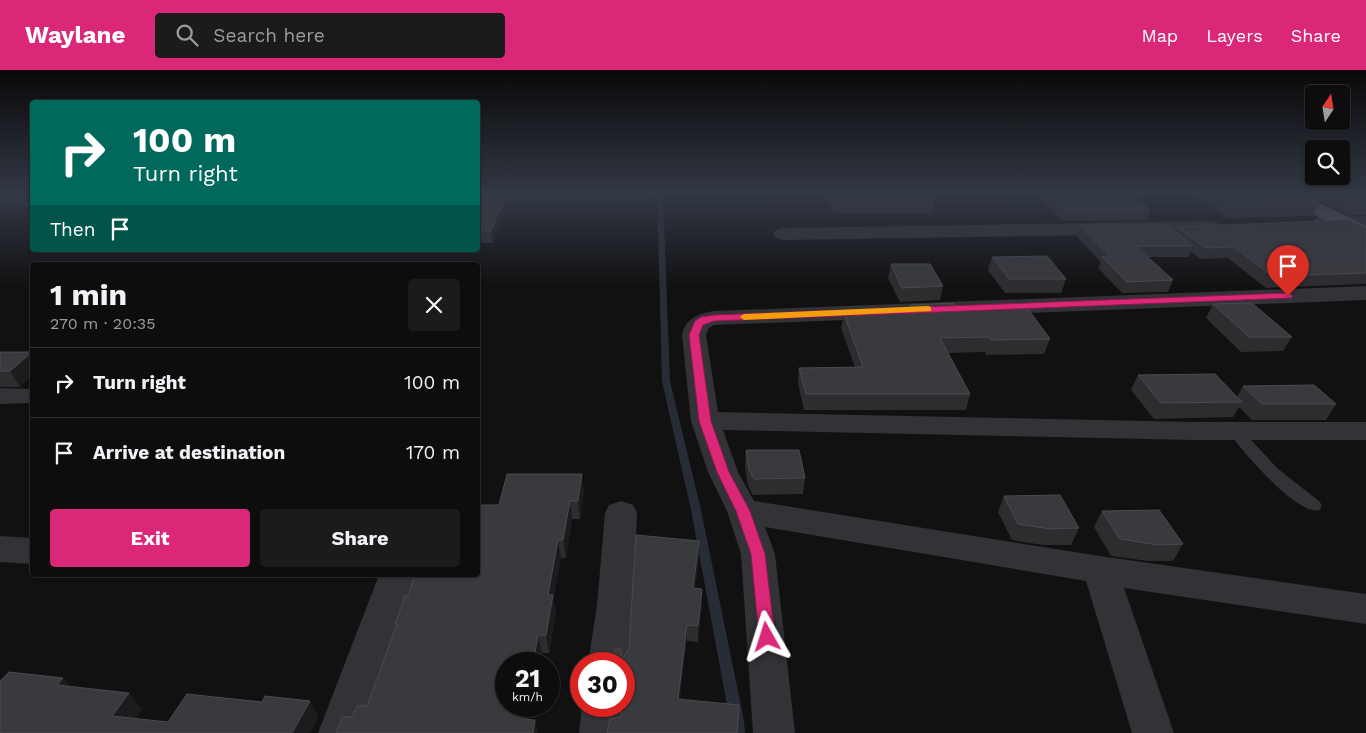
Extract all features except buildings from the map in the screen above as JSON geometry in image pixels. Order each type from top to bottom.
[{"type":"highway","points":[[1347,225],[1366,234]]},
{"type":"street","points":[[783,234],[1234,226]]},
{"type":"street","points":[[774,733],[758,554],[743,511],[723,472],[705,421],[694,335],[695,327],[704,320],[1082,303],[1366,293]]},
{"type":"street","points":[[0,396],[27,396]]},
{"type":"street","points":[[705,421],[1366,432]]},
{"type":"street","points":[[743,511],[1100,570],[1366,609]]},
{"type":"street","points":[[609,652],[615,605],[621,513]]},
{"type":"street","points":[[0,549],[30,551]]},
{"type":"street","points":[[1100,570],[1153,733]]},
{"type":"street","points":[[339,733],[396,577]]},
{"type":"street","points":[[600,733],[602,717]]},
{"type":"lane","points":[[1235,431],[1258,461],[1292,492],[1314,506]]},
{"type":"waterway","points":[[661,225],[666,381],[696,510],[738,733]]},
{"type":"slow traffic","points":[[744,317],[928,309]]},
{"type":"route","points":[[767,637],[758,554],[743,511],[714,450],[705,421],[694,335],[695,327],[698,323],[714,318],[1092,302],[1288,296]]}]
